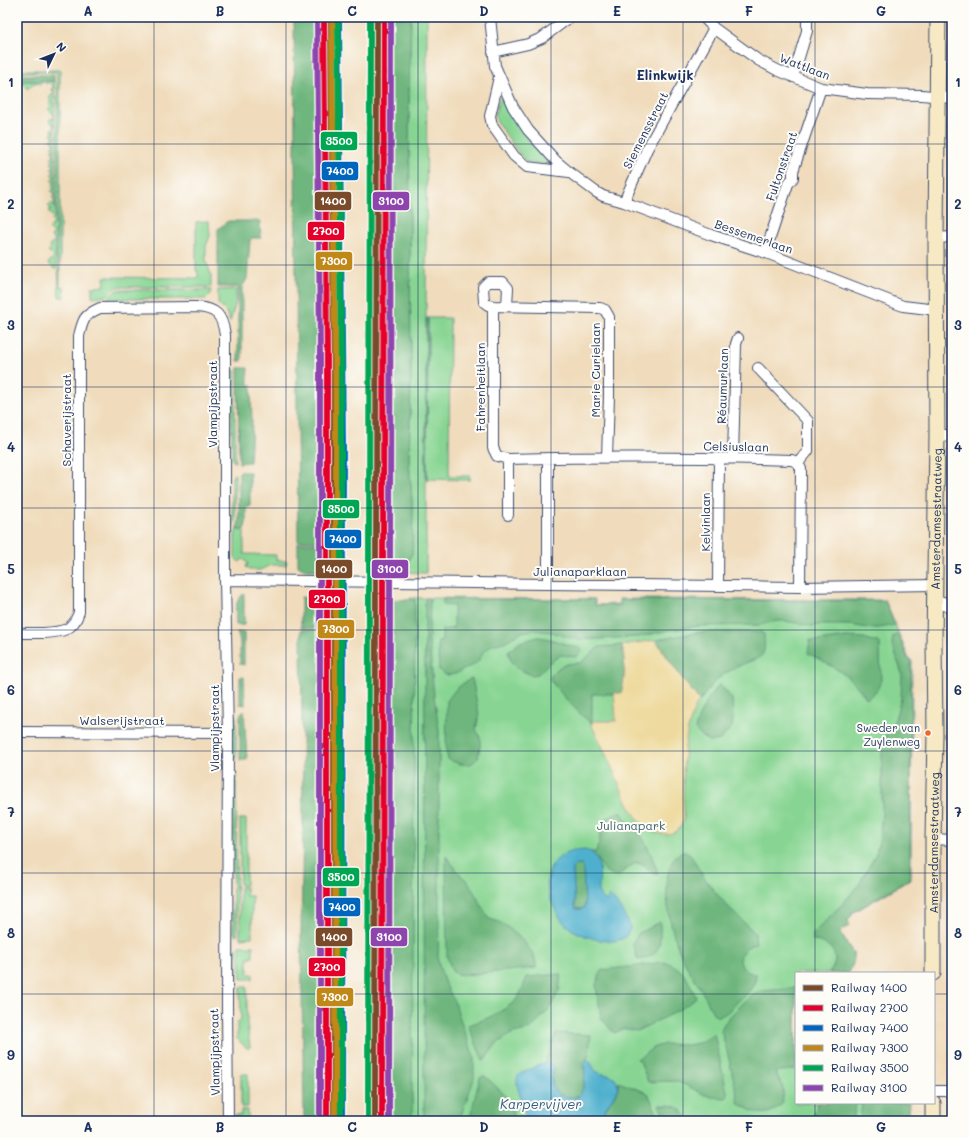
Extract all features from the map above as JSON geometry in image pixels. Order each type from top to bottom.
[{"type":"main road","name":"Amsterdamsestraatweg","points":[[933,972],[935,734],[934,601],[937,434],[936,238],[945,97],[938,17]]},
{"type":"main road","points":[[933,1121],[934,1104]]},
{"type":"street","name":"Bessemerlaan","points":[[490,17],[495,66],[513,107],[528,130],[556,161],[603,196],[624,202],[711,235],[764,253],[903,306],[937,310]]},
{"type":"street","points":[[493,52],[528,44],[542,38],[570,17]]},
{"type":"street","name":"Wattlaan","points":[[703,17],[714,28],[758,60],[777,70],[821,88],[867,94],[945,97]]},
{"type":"street","points":[[793,77],[807,31],[807,17]]},
{"type":"street","name":"Siemensstraat","points":[[624,202],[647,148],[714,28]]},
{"type":"street","name":"Bessemerlaan","points":[[499,77],[490,116],[492,125],[514,156],[526,167],[569,172]]},
{"type":"street","name":"Fultonstraat","points":[[764,253],[788,184],[793,178],[793,171],[821,88]]},
{"type":"street","points":[[936,238],[952,237]]},
{"type":"street","points":[[493,306],[484,302],[483,286],[488,282],[503,282],[508,288],[508,306]]},
{"type":"street","name":"Marie Curielaan","points":[[493,306],[600,308],[605,310],[609,317],[607,458]]},
{"type":"street","name":"Fahrenheitlaan","points":[[493,306],[493,448],[497,456],[508,459]]},
{"type":"street","name":"Schaverijstraat","points":[[17,633],[60,632],[74,623],[79,612],[79,336],[82,322],[89,312],[100,308],[206,308],[213,310],[220,317],[225,336]]},
{"type":"street","name":"Vlampijpstraat","points":[[225,336],[228,733],[228,1121]]},
{"type":"street","name":"Réaumurlaan","points":[[733,458],[736,344],[738,338]]},
{"type":"street","points":[[758,368],[808,421],[808,451],[798,463],[801,469],[800,587]]},
{"type":"street","points":[[937,434],[952,435]]},
{"type":"street","points":[[548,458],[548,584]]},
{"type":"street","name":"Celsiuslaan","points":[[508,459],[733,458],[792,460],[798,463]]},
{"type":"street","points":[[508,459],[508,515]]},
{"type":"street","name":"Kelvinlaan","points":[[718,586],[719,459]]},
{"type":"street","name":"Julianaparklaan","points":[[226,580],[800,587],[935,585]]},
{"type":"street","points":[[934,601],[952,606]]},
{"type":"street","name":"Walserijstraat","points":[[17,732],[228,733]]},
{"type":"street","points":[[933,839],[952,840]]},
{"type":"street","points":[[935,1092],[952,1091]]},
{"type":"green space","points":[[294,17],[320,17],[328,541],[298,541]]},
{"type":"green space","points":[[385,17],[411,17],[409,87],[411,380],[409,461],[413,514],[412,553],[403,572],[384,570]]},
{"type":"green space","points":[[411,17],[427,17],[426,573],[403,572],[412,553],[413,514],[409,461],[411,380],[409,87]]},
{"type":"green space","points":[[17,70],[60,70],[60,286],[64,287],[64,297],[59,297],[57,259],[57,74],[55,72],[17,72]]},
{"type":"green space","points":[[17,75],[53,75],[54,81],[17,81]]},
{"type":"green space","points":[[22,81],[43,81],[40,85],[37,82],[35,84],[34,83],[28,89]]},
{"type":"green space","points":[[43,81],[54,81],[56,269],[48,263],[54,257],[48,251],[51,249],[49,246],[52,243],[54,245],[54,240],[51,237],[54,234],[49,229],[54,223],[51,220],[54,218],[48,211],[51,209],[48,206],[51,203],[54,206],[54,200],[52,197],[54,195],[51,191],[54,189],[51,186],[54,183],[51,180],[54,177],[51,174],[54,171],[51,169],[54,166],[51,163],[53,160],[51,157],[54,154],[51,151],[53,148],[51,146],[54,143],[51,140],[54,137],[51,134],[53,132],[51,129],[54,126],[49,120],[51,118],[54,120],[54,115],[48,109],[51,106],[49,103],[51,101],[49,98],[54,92],[51,89],[54,87],[49,82],[46,84]]},
{"type":"green space","points":[[500,98],[523,132],[548,162],[548,164],[529,163],[524,160],[497,122],[495,114]]},
{"type":"green space","points":[[209,221],[210,236],[206,246],[206,260],[211,275],[211,287],[116,287],[107,296],[92,297],[92,287],[105,286],[104,277],[198,278],[198,271],[196,271],[196,222]]},
{"type":"green space","points":[[228,221],[260,221],[261,238],[252,238],[250,240],[247,279],[242,287],[242,361],[238,361],[238,288],[218,287],[218,229]]},
{"type":"green space","points":[[234,289],[236,291],[236,302],[230,322],[226,312],[218,304],[218,290]]},
{"type":"green space","points":[[116,290],[211,290],[211,293],[205,299],[107,299]]},
{"type":"green space","points":[[426,318],[428,318],[427,479],[426,479]]},
{"type":"green space","points":[[428,318],[450,318],[449,476],[470,476],[470,480],[427,479]]},
{"type":"green space","points":[[238,368],[248,368],[248,384],[251,385],[252,424],[250,462],[239,463]]},
{"type":"green space","points":[[235,370],[235,462],[232,459],[231,373]]},
{"type":"green space","points":[[239,472],[250,472],[250,505],[246,507],[246,524],[244,530],[237,529],[239,521]]},
{"type":"green space","points":[[235,474],[235,520],[232,532],[232,478]]},
{"type":"green space","points":[[237,529],[244,530],[244,554],[276,555],[276,560],[287,561],[286,565],[271,565],[260,570],[249,570],[246,567],[248,563],[243,559],[239,562],[235,558],[235,534]]},
{"type":"green space","points":[[298,543],[327,543],[326,570],[305,570],[298,566]]},
{"type":"green space","points":[[244,594],[244,625],[236,625],[238,600]]},
{"type":"green space","points":[[301,597],[327,600],[327,1121],[304,1121],[301,931],[303,822],[301,630],[326,630],[326,628],[301,628]]},
{"type":"green space","name":"Julianapark","points":[[410,598],[595,599],[595,605],[619,604],[619,599],[885,600],[909,659],[912,661],[911,879],[851,914],[852,915],[848,920],[849,926],[840,931],[853,953],[853,963],[849,972],[795,972],[795,1104],[909,1104],[909,1121],[409,1121]]},
{"type":"green space","points":[[425,598],[430,598],[429,640],[434,696],[439,730],[438,962],[444,981],[455,1003],[474,1057],[474,1079],[459,1121],[424,1121]]},
{"type":"green space","points":[[385,599],[415,600],[413,1121],[386,1121]]},
{"type":"green space","points":[[443,599],[594,599],[595,605],[620,605],[620,600],[885,601],[895,625],[879,628],[868,628],[850,625],[812,626],[777,621],[760,625],[699,626],[669,630],[638,637],[578,640],[552,632],[532,630],[522,632],[504,642],[492,645],[483,652],[475,664],[455,674],[449,675],[443,674],[439,670],[438,641],[442,640],[442,630],[454,628],[454,606],[443,605]]},
{"type":"green space","points":[[237,632],[244,633],[244,665],[240,664],[240,641]]},
{"type":"green space","points":[[700,632],[761,632],[764,634],[764,651],[755,659],[732,669],[721,676],[712,684],[700,701],[685,684],[656,640]]},
{"type":"green space","points":[[898,634],[908,659],[911,661],[910,879],[851,913],[852,915],[848,920],[849,926],[840,931],[853,953],[853,963],[849,972],[830,972],[835,961],[834,953],[825,944],[813,941],[813,934],[846,900],[859,884],[875,856],[879,842],[882,814],[882,746],[895,719],[901,698],[902,674],[892,644],[893,637]]},
{"type":"green space","points":[[538,637],[580,648],[582,651],[576,657],[561,655],[550,662],[538,674],[532,675],[518,669],[512,663],[508,652],[520,642]]},
{"type":"green space","points":[[847,637],[864,638],[880,643],[881,683],[879,688],[867,699],[861,690],[847,677],[808,653],[810,640],[818,641]]},
{"type":"green space","points":[[622,645],[624,657],[624,682],[621,694],[592,694],[592,724],[565,698],[551,681],[550,677],[559,667],[580,663],[599,647]]},
{"type":"green space","points":[[240,677],[244,677],[245,705],[240,704]]},
{"type":"green space","points":[[472,678],[479,715],[476,729],[481,740],[478,758],[471,764],[464,764],[448,759],[446,751],[447,701],[455,690]]},
{"type":"green space","points":[[720,684],[732,699],[732,727],[720,740],[711,742],[702,737],[695,729],[705,705]]},
{"type":"green space","points":[[244,711],[247,760],[240,760],[240,715]]},
{"type":"green space","points":[[235,715],[236,760],[233,756],[233,718]]},
{"type":"green space","points":[[236,771],[237,935],[233,933],[233,774]]},
{"type":"green space","points":[[621,812],[644,841],[651,854],[658,874],[651,872],[643,864],[635,863],[618,876],[611,874],[603,869],[595,855],[590,852],[596,852],[602,826],[606,820]]},
{"type":"green space","points":[[240,819],[246,819],[246,885],[240,885]]},
{"type":"green space","points":[[683,851],[691,856],[715,892],[755,934],[756,944],[749,946],[744,950],[740,960],[744,969],[749,973],[756,974],[756,979],[753,986],[748,993],[731,1008],[719,1016],[716,1016],[713,1012],[684,962],[675,940],[672,927],[667,897],[669,868],[674,858]]},
{"type":"green space","points":[[446,856],[462,877],[467,880],[489,919],[505,926],[526,944],[536,961],[536,968],[465,975],[456,974],[452,971],[447,956]]},
{"type":"green space","points":[[576,865],[581,865],[583,868],[585,906],[582,909],[575,908],[573,869]]},
{"type":"green space","points":[[240,887],[246,887],[246,896],[252,896],[252,937],[240,938]]},
{"type":"green space","points":[[660,922],[660,943],[656,951],[646,958],[638,960],[632,943],[639,933]]},
{"type":"green space","points":[[240,946],[253,946],[253,957],[248,957],[248,974],[253,974],[253,979],[241,979]]},
{"type":"green space","points":[[237,947],[237,983],[234,995],[233,951]]},
{"type":"green space","points":[[663,962],[675,966],[680,970],[696,997],[686,1006],[637,1031],[625,1029],[614,1033],[601,1018],[596,984],[602,970]]},
{"type":"green space","points":[[561,974],[559,991],[550,1008],[531,1029],[513,1033],[497,1043],[483,1060],[468,1025],[494,1015],[516,1000],[527,977]]},
{"type":"green space","points":[[247,987],[247,1024],[250,1047],[248,1049],[237,1039],[237,1023],[241,1019],[240,989]]},
{"type":"green space","points":[[795,988],[795,1069],[775,1072],[783,1087],[782,1104],[771,1112],[761,1113],[739,1104],[721,1030],[730,1017],[754,993]]},
{"type":"green space","points":[[556,1033],[591,1035],[588,1057],[584,1064],[585,1078],[582,1091],[578,1097],[560,1095],[554,1090],[552,1078],[554,1067],[545,1063]]},
{"type":"green space","points":[[714,1034],[728,1096],[726,1098],[705,1095],[676,1081],[648,1082],[640,1061],[637,1059],[655,1047],[665,1044],[688,1045],[699,1043]]},
{"type":"green space","points":[[241,1074],[248,1074],[248,1107],[241,1107]]},
{"type":"green space","points":[[484,1076],[507,1097],[512,1109],[514,1121],[469,1121],[480,1078]]},
{"type":"green space","points":[[618,1082],[648,1093],[660,1121],[603,1121],[606,1108],[618,1089]]},
{"type":"green space","points":[[818,1104],[856,1104],[853,1121],[812,1121]]},
{"type":"green space","points":[[862,1104],[909,1104],[908,1121],[860,1121]]},
{"type":"green space","points":[[659,1105],[677,1107],[689,1121],[667,1121]]},
{"type":"green space","points":[[241,1110],[248,1110],[248,1121],[235,1121],[235,1115],[241,1115]]},
{"type":"sand","points":[[656,640],[676,671],[699,700],[688,727],[686,742],[683,774],[684,818],[679,829],[668,834],[657,833],[647,828],[639,820],[626,799],[592,726],[592,721],[616,721],[614,693],[621,693],[624,675],[622,645]]},
{"type":"water","points":[[584,850],[595,855],[598,861],[600,873],[599,893],[601,897],[607,901],[608,897],[610,896],[618,905],[629,923],[629,932],[622,939],[615,941],[597,940],[572,930],[563,922],[549,896],[547,882],[552,866],[558,859],[568,852]],"holes":[[[576,865],[581,865],[583,868],[585,906],[580,910],[575,908],[573,869]]]},
{"type":"water","name":"Karpervijver","points":[[587,1060],[597,1072],[614,1077],[617,1081],[618,1085],[616,1092],[606,1108],[603,1121],[530,1121],[526,1116],[519,1093],[517,1084],[518,1076],[524,1071],[544,1064],[550,1064],[554,1068],[552,1078],[554,1090],[560,1095],[578,1097],[584,1085],[584,1062]]},
{"type":"rail line","name":"3100","points":[[317,17],[320,357],[320,1121]]},
{"type":"rail line","name":"2700","points":[[324,17],[327,357],[327,1121]]},
{"type":"rail line","name":"1400","points":[[331,17],[334,357],[334,1121]]},
{"type":"rail line","name":"7300","points":[[332,17],[336,447],[335,1121]]},
{"type":"rail line","name":"3500","points":[[338,17],[341,357],[341,1121]]},
{"type":"rail line","name":"7400","points":[[339,17],[343,447],[342,1121]]},
{"type":"rail line","name":"3500","points":[[368,1121],[370,17]]},
{"type":"rail line","name":"1400","points":[[375,1121],[377,17]]},
{"type":"rail line","name":"2700","points":[[382,1121],[384,17]]},
{"type":"rail line","name":"3100","points":[[389,1121],[391,17]]},
{"type":"place","name":"Sweder van Zuylenweg","points":[[928,733]]},
{"type":"district","name":"Elinkwijk","points":[[665,74]]}]
